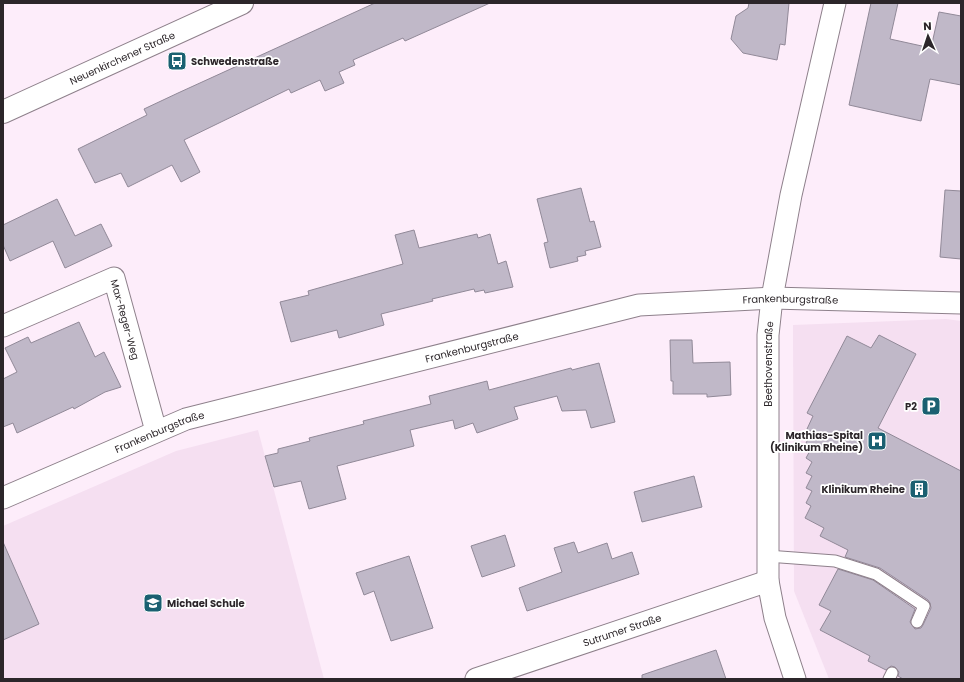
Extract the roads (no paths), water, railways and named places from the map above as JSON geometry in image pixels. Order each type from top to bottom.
[{"type":"street","name":"Neuenkirchener Straße","points":[[3,112],[242,3]]},
{"type":"street","name":"Beethovenstraße","points":[[795,679],[775,618],[768,582],[768,335],[772,298],[791,195],[835,3]]},
{"type":"street","name":"Max-Reger-Weg","points":[[3,326],[114,278],[156,431]]},
{"type":"street","name":"Frankenburgstraße","points":[[3,498],[186,419],[639,305],[772,298],[961,302]]},
{"type":"street","name":"Sutrumer Straße","points":[[476,679],[768,582]]},
{"type":"lane","points":[[767,556],[835,561],[876,574],[924,606],[917,622]]},
{"type":"place","name":"Schwedenstraße","points":[[177,61]]},
{"type":"place","name":"P2","points":[[931,406]]},
{"type":"place","name":"Mathias-Spital (Klinikum Rheine)","points":[[877,441]]},
{"type":"place","name":"Klinikum Rheine","points":[[919,489]]},
{"type":"place","name":"Michael Schule","points":[[153,603]]}]
